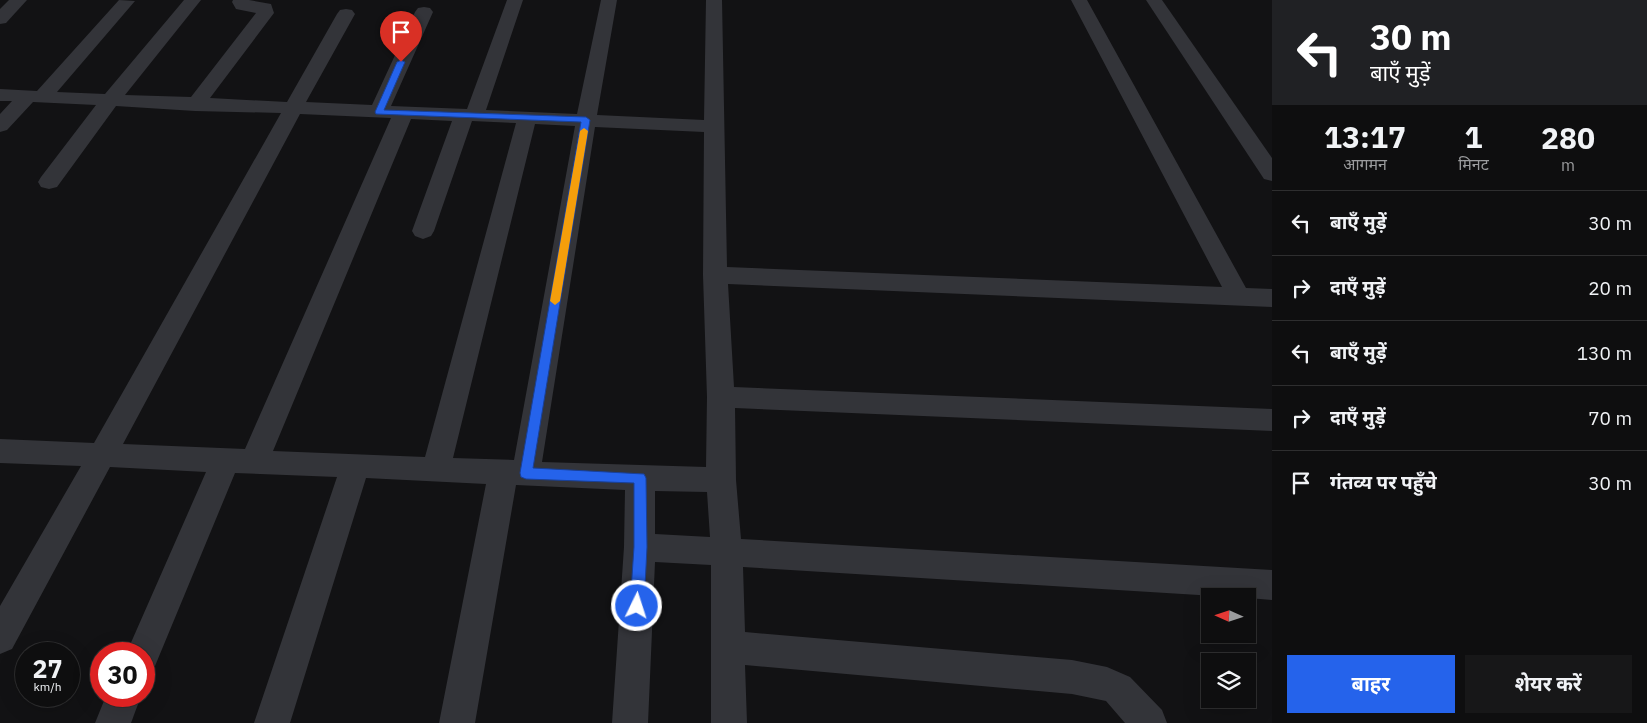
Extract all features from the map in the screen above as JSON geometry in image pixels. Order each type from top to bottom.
[{"type":"street","points":[[0,19],[19,0]]},
{"type":"street","points":[[48,182],[110,100],[193,0]]},
{"type":"street","points":[[195,105],[265,12],[264,8],[242,5],[241,0]]},
{"type":"street","points":[[423,230],[516,0]]},
{"type":"street","points":[[457,723],[514,473],[609,0]]},
{"type":"street","points":[[714,0],[715,275],[721,397],[721,480],[727,553],[729,723]]},
{"type":"street","points":[[1080,0],[1239,297]]},
{"type":"street","points":[[1154,0],[1272,174]]},
{"type":"street","points":[[0,126],[35,96],[127,1]]},
{"type":"street","points":[[148,642],[239,462],[391,113],[424,12]]},
{"type":"street","points":[[0,638],[104,454],[346,14]]},
{"type":"street","points":[[0,95],[195,105],[714,126]]},
{"type":"street","points":[[436,470],[527,118]]},
{"type":"street","points":[[715,275],[1272,298]]},
{"type":"street","points":[[721,397],[1272,420]]},
{"type":"street","points":[[0,451],[721,480]]},
{"type":"street","points":[[272,723],[356,466]]},
{"type":"street","points":[[630,723],[640,547],[640,478]]},
{"type":"street","points":[[640,547],[1272,585]]},
{"type":"street","points":[[728,647],[1072,677],[1108,684],[1118,689],[1149,723]]},
{"type":"street","points":[[113,723],[120,707]]},
{"type":"slow traffic","points":[[555,301],[584,131]]},
{"type":"route","points":[[401,62],[379,112],[586,120],[526,473],[640,478],[640,547],[637,606]]}]
